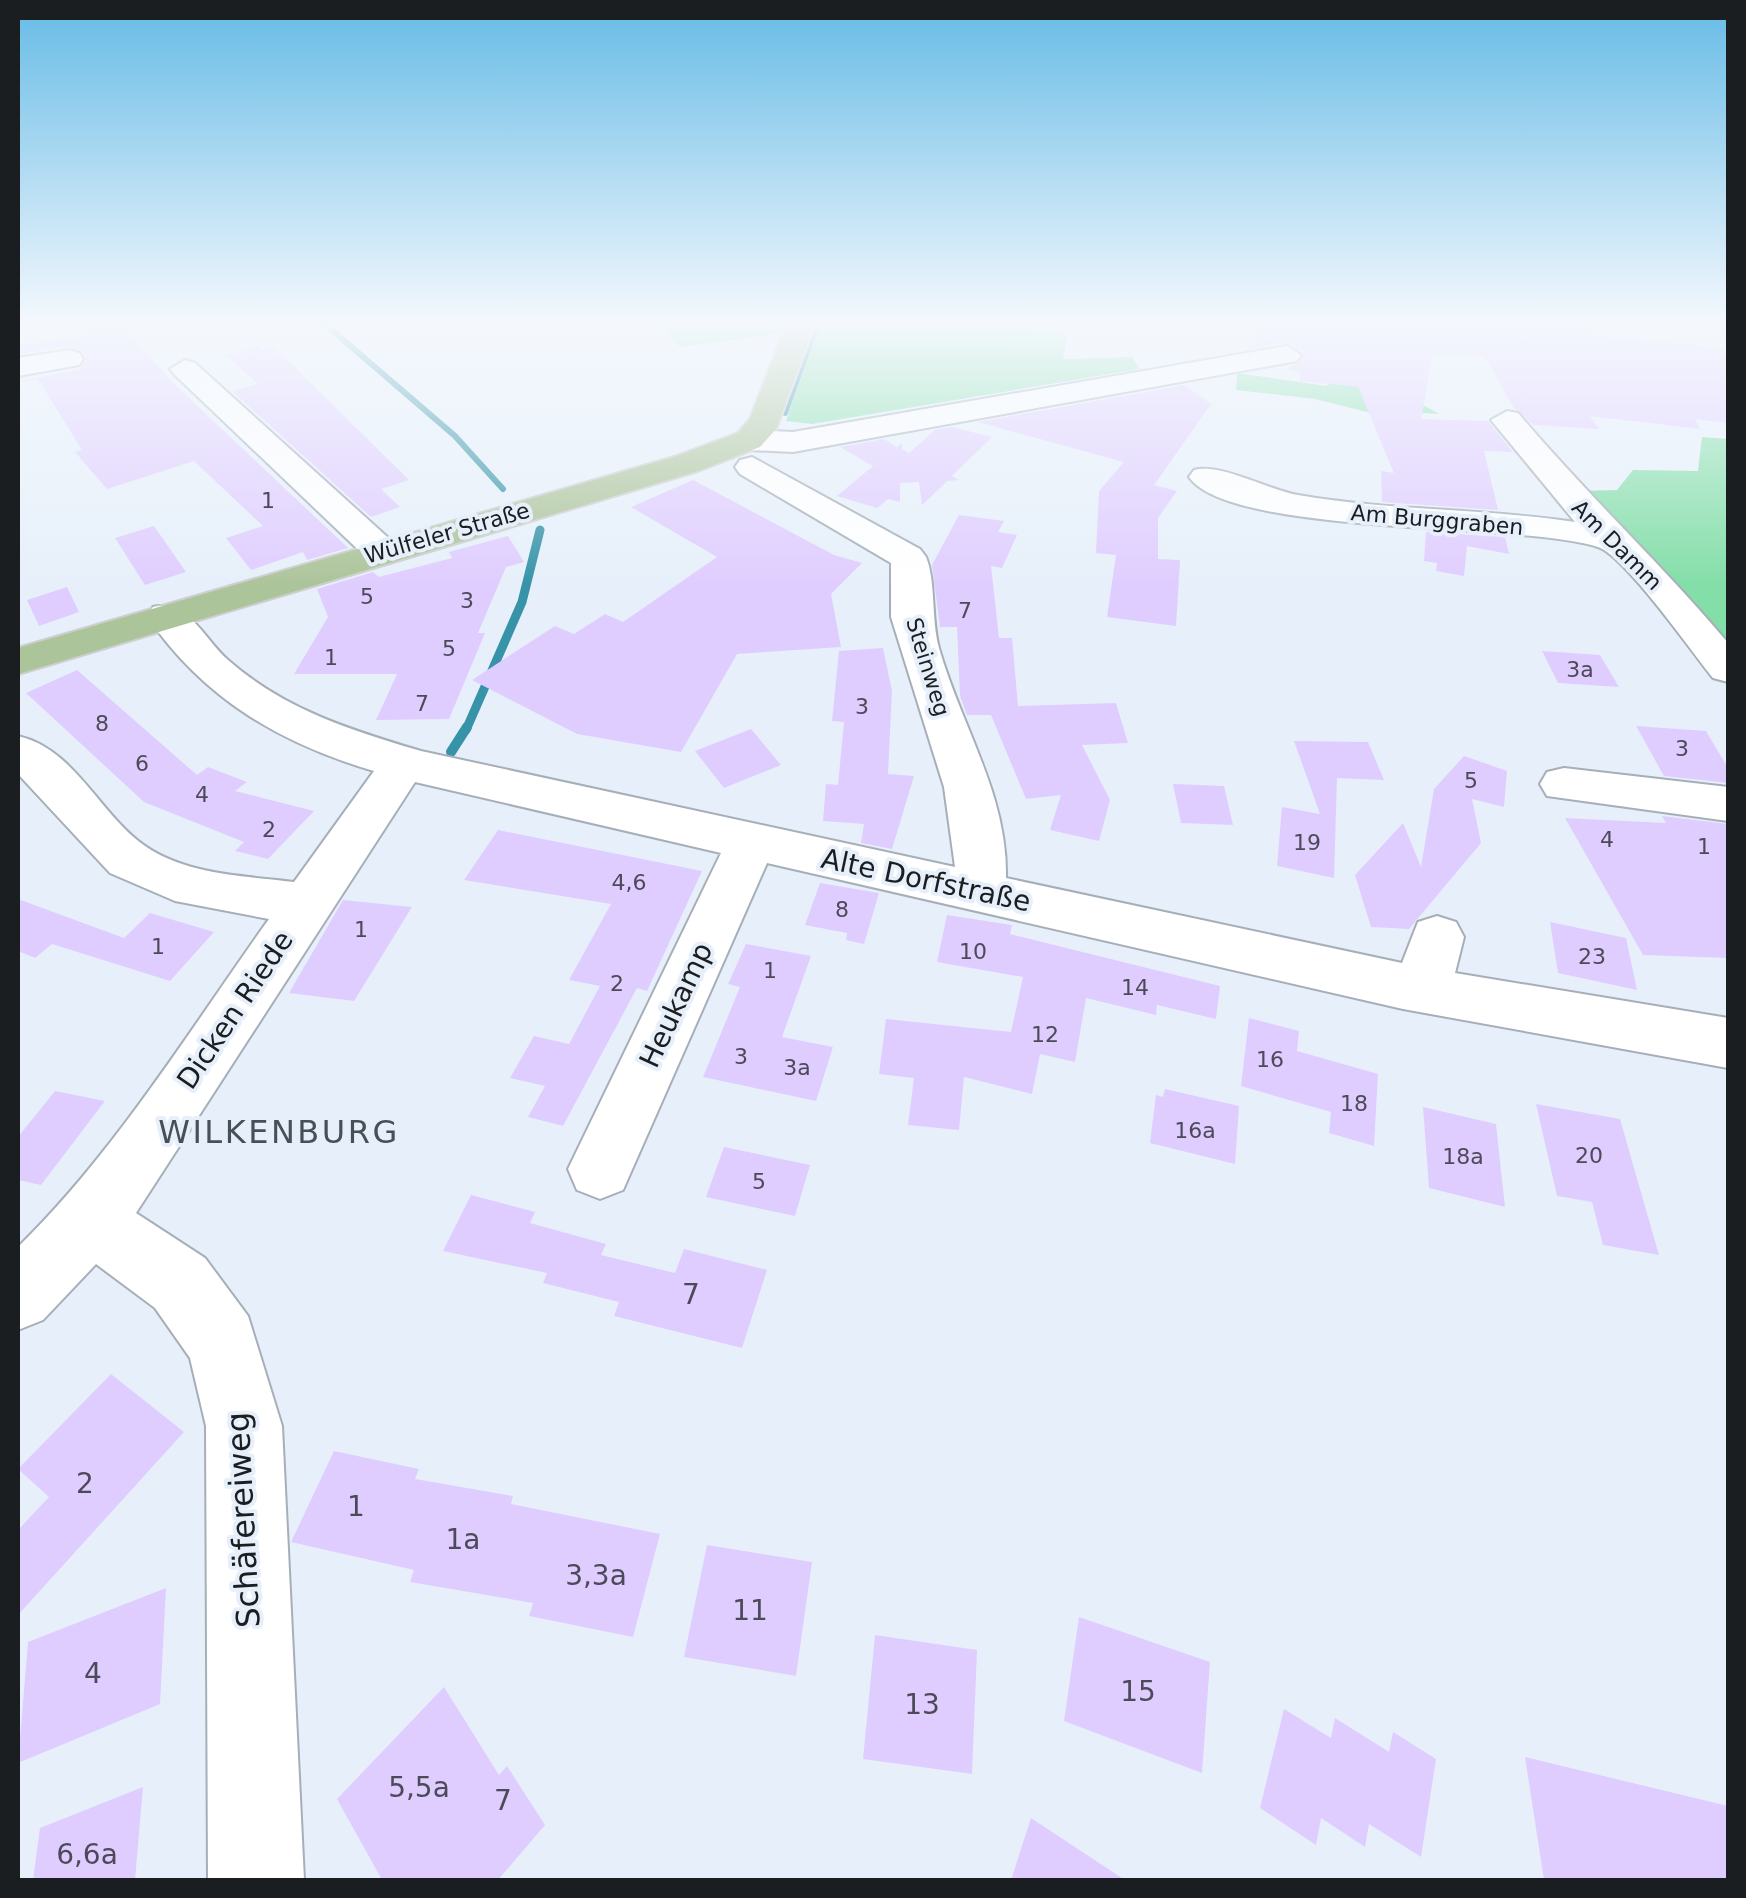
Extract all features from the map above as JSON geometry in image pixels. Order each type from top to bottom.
[{"type":"main road","points":[[751,454],[770,410]]},
{"type":"main road","name":"Wülfeler Straße","points":[[18,662],[686,464],[751,454]]},
{"type":"street","points":[[228,410],[382,552]]},
{"type":"street","points":[[751,454],[793,442],[977,410]]},
{"type":"street","name":"Am Damm","points":[[1507,420],[1568,496],[1648,572],[1728,669]]},
{"type":"street","name":"Steinweg","points":[[751,454],[907,557],[912,566],[912,619],[983,841],[978,891]]},
{"type":"street","name":"Am Burggraben","points":[[1206,477],[1236,492],[1356,515],[1456,518],[1612,538]]},
{"type":"street","name":"Alte Dorfstraße","points":[[168,616],[184,641],[210,668],[257,704],[315,734],[404,762],[978,891],[1430,962],[1638,1031],[1728,1044]]},
{"type":"street","points":[[18,751],[49,771],[112,847],[175,884],[305,904]]},
{"type":"street","name":"Dicken Riede","points":[[18,1295],[89,1223],[404,762]]},
{"type":"street","points":[[1564,784],[1728,804]]},
{"type":"street","name":"Heukamp","points":[[600,1168],[751,842]]},
{"type":"street","name":"Schäfereiweg","points":[[89,1223],[134,1248],[180,1283],[222,1342],[244,1426],[256,1880]]},
{"type":"green space","points":[[790,410],[898,410],[812,424],[786,421]]},
{"type":"green space","points":[[1357,410],[1431,410],[1439,414],[1390,411],[1379,415]]},
{"type":"green space","points":[[1702,437],[1728,439],[1728,655],[1655,571],[1576,491],[1617,490],[1633,470],[1698,471]]},
{"type":"building","points":[[57,410],[201,410],[348,548],[307,560],[303,552],[251,570],[226,538],[263,526],[194,461],[107,489],[75,452],[82,450]]},
{"type":"building","points":[[252,410],[338,410],[409,480],[381,489],[400,507],[371,517]]},
{"type":"building","points":[[1048,410],[1207,410],[1154,485],[1177,491],[1158,518],[1158,559],[1180,560],[1176,626],[1107,617],[1116,555],[1096,553],[1099,491],[1124,462],[978,422]]},
{"type":"building","points":[[1367,410],[1423,410],[1421,419],[1488,421],[1513,452],[1484,451],[1498,510],[1382,502],[1381,471],[1394,473]]},
{"type":"building","points":[[1516,410],[1728,410],[1728,423],[1695,419],[1700,429],[1590,416],[1599,429],[1533,425]]},
{"type":"building","points":[[952,427],[992,437],[952,476],[959,480],[947,481],[922,505],[919,482],[900,483],[900,502],[888,499],[877,508],[837,496],[873,466],[840,447],[884,439],[897,447],[902,443],[902,449],[909,453],[935,430]]},
{"type":"building","points":[[693,480],[834,555],[862,563],[831,594],[841,647],[737,654],[681,752],[577,734],[472,680],[555,626],[574,634],[605,614],[623,622],[717,557],[631,507]]},
{"type":"building","points":[[959,515],[1004,521],[998,532],[1017,535],[1002,568],[991,566],[999,638],[1012,638],[1018,706],[1116,703],[1128,743],[1082,745],[1110,800],[1099,841],[1050,830],[1061,795],[1026,799],[991,715],[967,715],[960,696],[957,627],[940,627],[932,565]]},
{"type":"building","points":[[154,526],[186,572],[145,585],[115,538]]},
{"type":"building","points":[[1426,532],[1505,537],[1509,554],[1467,546],[1464,576],[1436,571],[1437,563],[1424,561]]},
{"type":"building","points":[[508,536],[524,562],[506,567],[478,633],[485,633],[449,719],[376,720],[397,674],[294,674],[328,617],[317,589],[373,572],[379,577],[452,558],[449,552]]},
{"type":"building","points":[[67,587],[79,612],[39,626],[27,600]]},
{"type":"building","points":[[883,648],[892,691],[888,774],[914,776],[892,849],[861,843],[864,824],[823,821],[826,784],[838,785],[844,722],[832,721],[839,651]]},
{"type":"building","points":[[1542,651],[1600,655],[1619,687],[1558,683]]},
{"type":"building","points":[[77,670],[197,775],[208,767],[247,782],[235,791],[314,811],[268,859],[235,851],[244,842],[144,802],[26,693]]},
{"type":"building","points":[[1636,726],[1706,731],[1728,768],[1728,783],[1664,776]]},
{"type":"building","points":[[751,729],[781,765],[724,788],[695,751]]},
{"type":"building","points":[[1294,741],[1368,742],[1384,780],[1337,778],[1334,878],[1277,866],[1282,807],[1320,814]]},
{"type":"building","points":[[1464,756],[1507,771],[1504,807],[1472,799],[1481,843],[1409,929],[1371,927],[1355,875],[1403,823],[1421,867],[1434,789]]},
{"type":"building","points":[[1173,784],[1224,786],[1233,825],[1181,823]]},
{"type":"building","points":[[1662,816],[1728,824],[1728,958],[1643,955],[1565,818],[1666,823]]},
{"type":"building","points":[[498,830],[702,871],[647,991],[637,988],[563,1126],[528,1117],[545,1086],[510,1078],[534,1036],[569,1044],[600,986],[569,980],[611,904],[464,880]]},
{"type":"building","points":[[820,883],[879,893],[864,944],[846,940],[847,933],[805,925]]},
{"type":"building","points":[[18,899],[124,938],[150,913],[214,932],[170,981],[52,944],[35,958],[18,951]]},
{"type":"building","points":[[343,900],[412,907],[354,1001],[289,993]]},
{"type":"building","points":[[947,915],[1012,925],[1010,934],[1220,986],[1216,1019],[1157,1005],[1156,1015],[1086,998],[1075,1062],[1040,1054],[1032,1094],[964,1077],[959,1130],[908,1125],[914,1078],[879,1074],[886,1019],[1011,1032],[1023,977],[937,962]]},
{"type":"building","points":[[1550,922],[1626,938],[1637,990],[1558,973]]},
{"type":"building","points":[[746,944],[811,956],[782,1037],[833,1047],[816,1101],[703,1077],[740,987],[728,984]]},
{"type":"building","points":[[1249,1018],[1299,1031],[1297,1051],[1378,1074],[1374,1146],[1329,1133],[1331,1112],[1241,1086]]},
{"type":"building","points":[[1165,1089],[1239,1106],[1235,1164],[1150,1143],[1156,1095],[1163,1097]]},
{"type":"building","points":[[55,1091],[105,1101],[41,1185],[18,1180],[18,1137]]},
{"type":"building","points":[[1536,1104],[1620,1119],[1659,1255],[1603,1245],[1592,1202],[1557,1196]]},
{"type":"building","points":[[1423,1107],[1496,1124],[1505,1207],[1429,1188]]},
{"type":"building","points":[[724,1147],[810,1165],[795,1216],[706,1197]]},
{"type":"building","points":[[471,1195],[535,1212],[530,1223],[606,1244],[601,1255],[675,1273],[684,1249],[767,1270],[742,1348],[614,1316],[619,1302],[543,1283],[547,1273],[443,1251]]},
{"type":"building","points":[[111,1374],[184,1432],[18,1615],[18,1530],[49,1497],[18,1469]]},
{"type":"building","points":[[334,1451],[419,1469],[415,1479],[513,1496],[511,1504],[660,1534],[633,1637],[529,1616],[533,1603],[410,1582],[414,1570],[291,1542]]},
{"type":"building","points":[[707,1545],[812,1562],[796,1676],[684,1657]]},
{"type":"building","points":[[166,1588],[160,1704],[18,1763],[28,1642]]},
{"type":"building","points":[[1079,1617],[1210,1662],[1202,1773],[1064,1721]]},
{"type":"building","points":[[875,1635],[977,1650],[972,1774],[863,1759]]},
{"type":"building","points":[[444,1687],[499,1775],[507,1766],[545,1825],[498,1880],[382,1880],[337,1799]]},
{"type":"building","points":[[1284,1709],[1331,1738],[1335,1718],[1389,1752],[1393,1732],[1436,1759],[1421,1857],[1369,1824],[1365,1847],[1321,1818],[1316,1845],[1260,1808]]},
{"type":"building","points":[[1525,1757],[1728,1806],[1728,1880],[1544,1880]]},
{"type":"building","points":[[143,1787],[135,1880],[33,1880],[40,1828]]},
{"type":"building","points":[[1031,1818],[1125,1880],[1011,1880]]},
{"type":"waterway","points":[[424,410],[455,436],[503,489]]},
{"type":"waterway","points":[[466,730],[522,602],[540,530]]},
{"type":"waterway","points":[[451,752],[467,727]]},
{"type":"district","name":"WILKENBURG","points":[[279,1132]]}]
